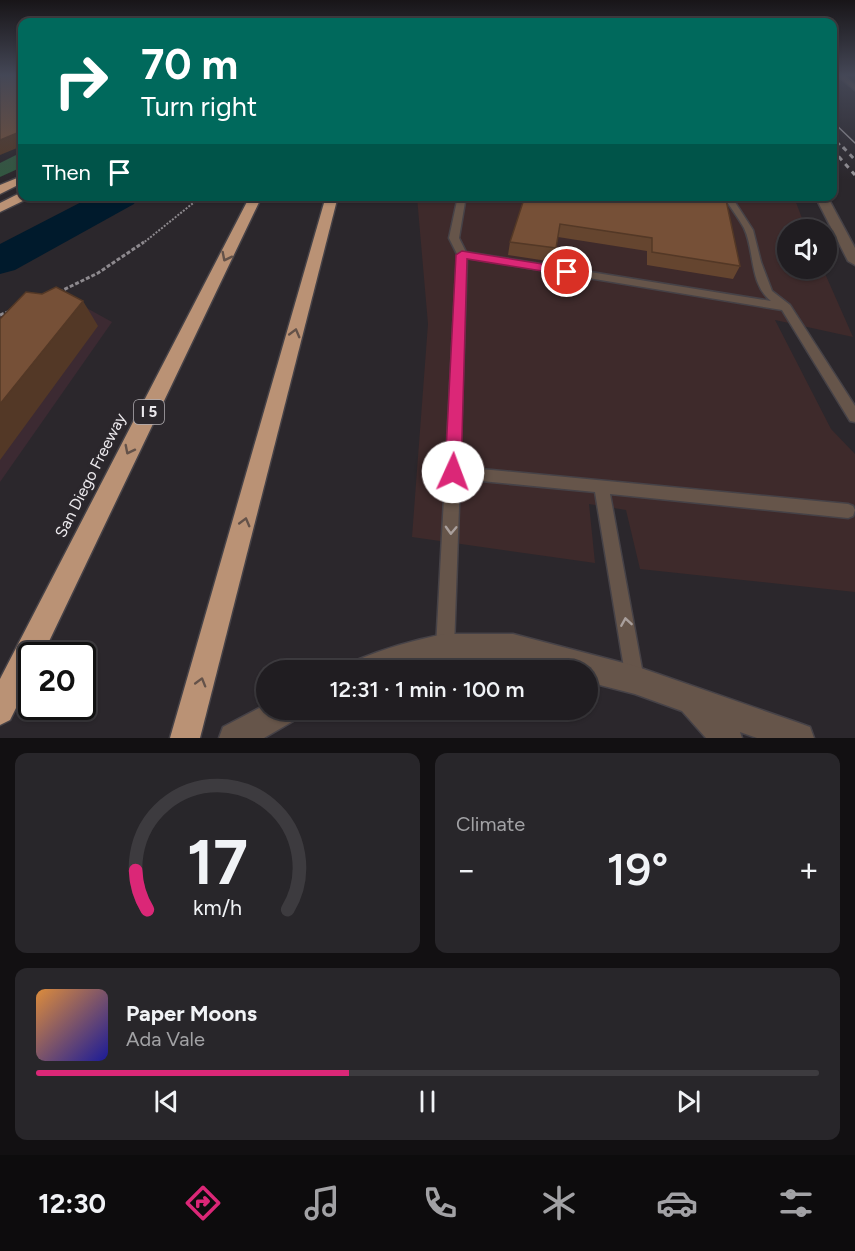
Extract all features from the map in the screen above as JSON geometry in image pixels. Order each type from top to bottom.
[{"type":"highway","points":[[0,190],[18,181]]},
{"type":"highway","points":[[0,208],[18,199]]},
{"type":"highway","name":"San Diego Freeway","points":[[0,710],[254,201]]},
{"type":"highway","points":[[185,738],[331,201]]},
{"type":"street","points":[[824,201],[855,261]]},
{"type":"street","points":[[393,660],[406,655],[445,648],[513,648],[635,680],[799,738]]},
{"type":"street","points":[[691,700],[727,738]]},
{"type":"street","points":[[234,738],[267,720]]},
{"type":"lane","points":[[445,648],[462,255],[454,238],[461,201]]},
{"type":"lane","points":[[730,201],[749,230],[767,293],[786,307],[855,417]]},
{"type":"lane","points":[[462,255],[786,307]]},
{"type":"lane","points":[[453,472],[848,511]]},
{"type":"lane","points":[[601,486],[635,680]]},
{"type":"path","points":[[58,293],[117,261],[170,224],[196,201]]},
{"type":"path","points":[[0,315],[14,309]]},
{"type":"shaded area","points":[[417,201],[796,201],[802,219],[777,219],[777,279],[827,279],[853,337],[775,320],[831,429],[855,454],[855,592],[640,569],[626,510],[589,504],[595,563],[412,537],[428,324]]},
{"type":"shaded area","points":[[74,301],[112,322],[0,482],[0,316]]},
{"type":"green space","points":[[18,154],[18,169],[0,177],[0,163]]},
{"type":"building","points":[[0,109],[18,109],[18,133],[0,140]]},
{"type":"building","points":[[523,201],[726,201],[740,266],[652,252],[652,238],[560,224],[556,248],[510,242]]},
{"type":"building","points":[[56,287],[83,301],[0,404],[0,319],[26,292],[42,294]]},
{"type":"waterway","points":[[0,261],[112,201]]},
{"type":"tram line","points":[[837,126],[855,143]]},
{"type":"railway","points":[[837,141],[844,149]]},
{"type":"railway","points":[[843,147],[855,160]]},
{"type":"railway","points":[[837,155],[855,175]]},
{"type":"route","points":[[453,472],[462,255],[567,272]]}]
